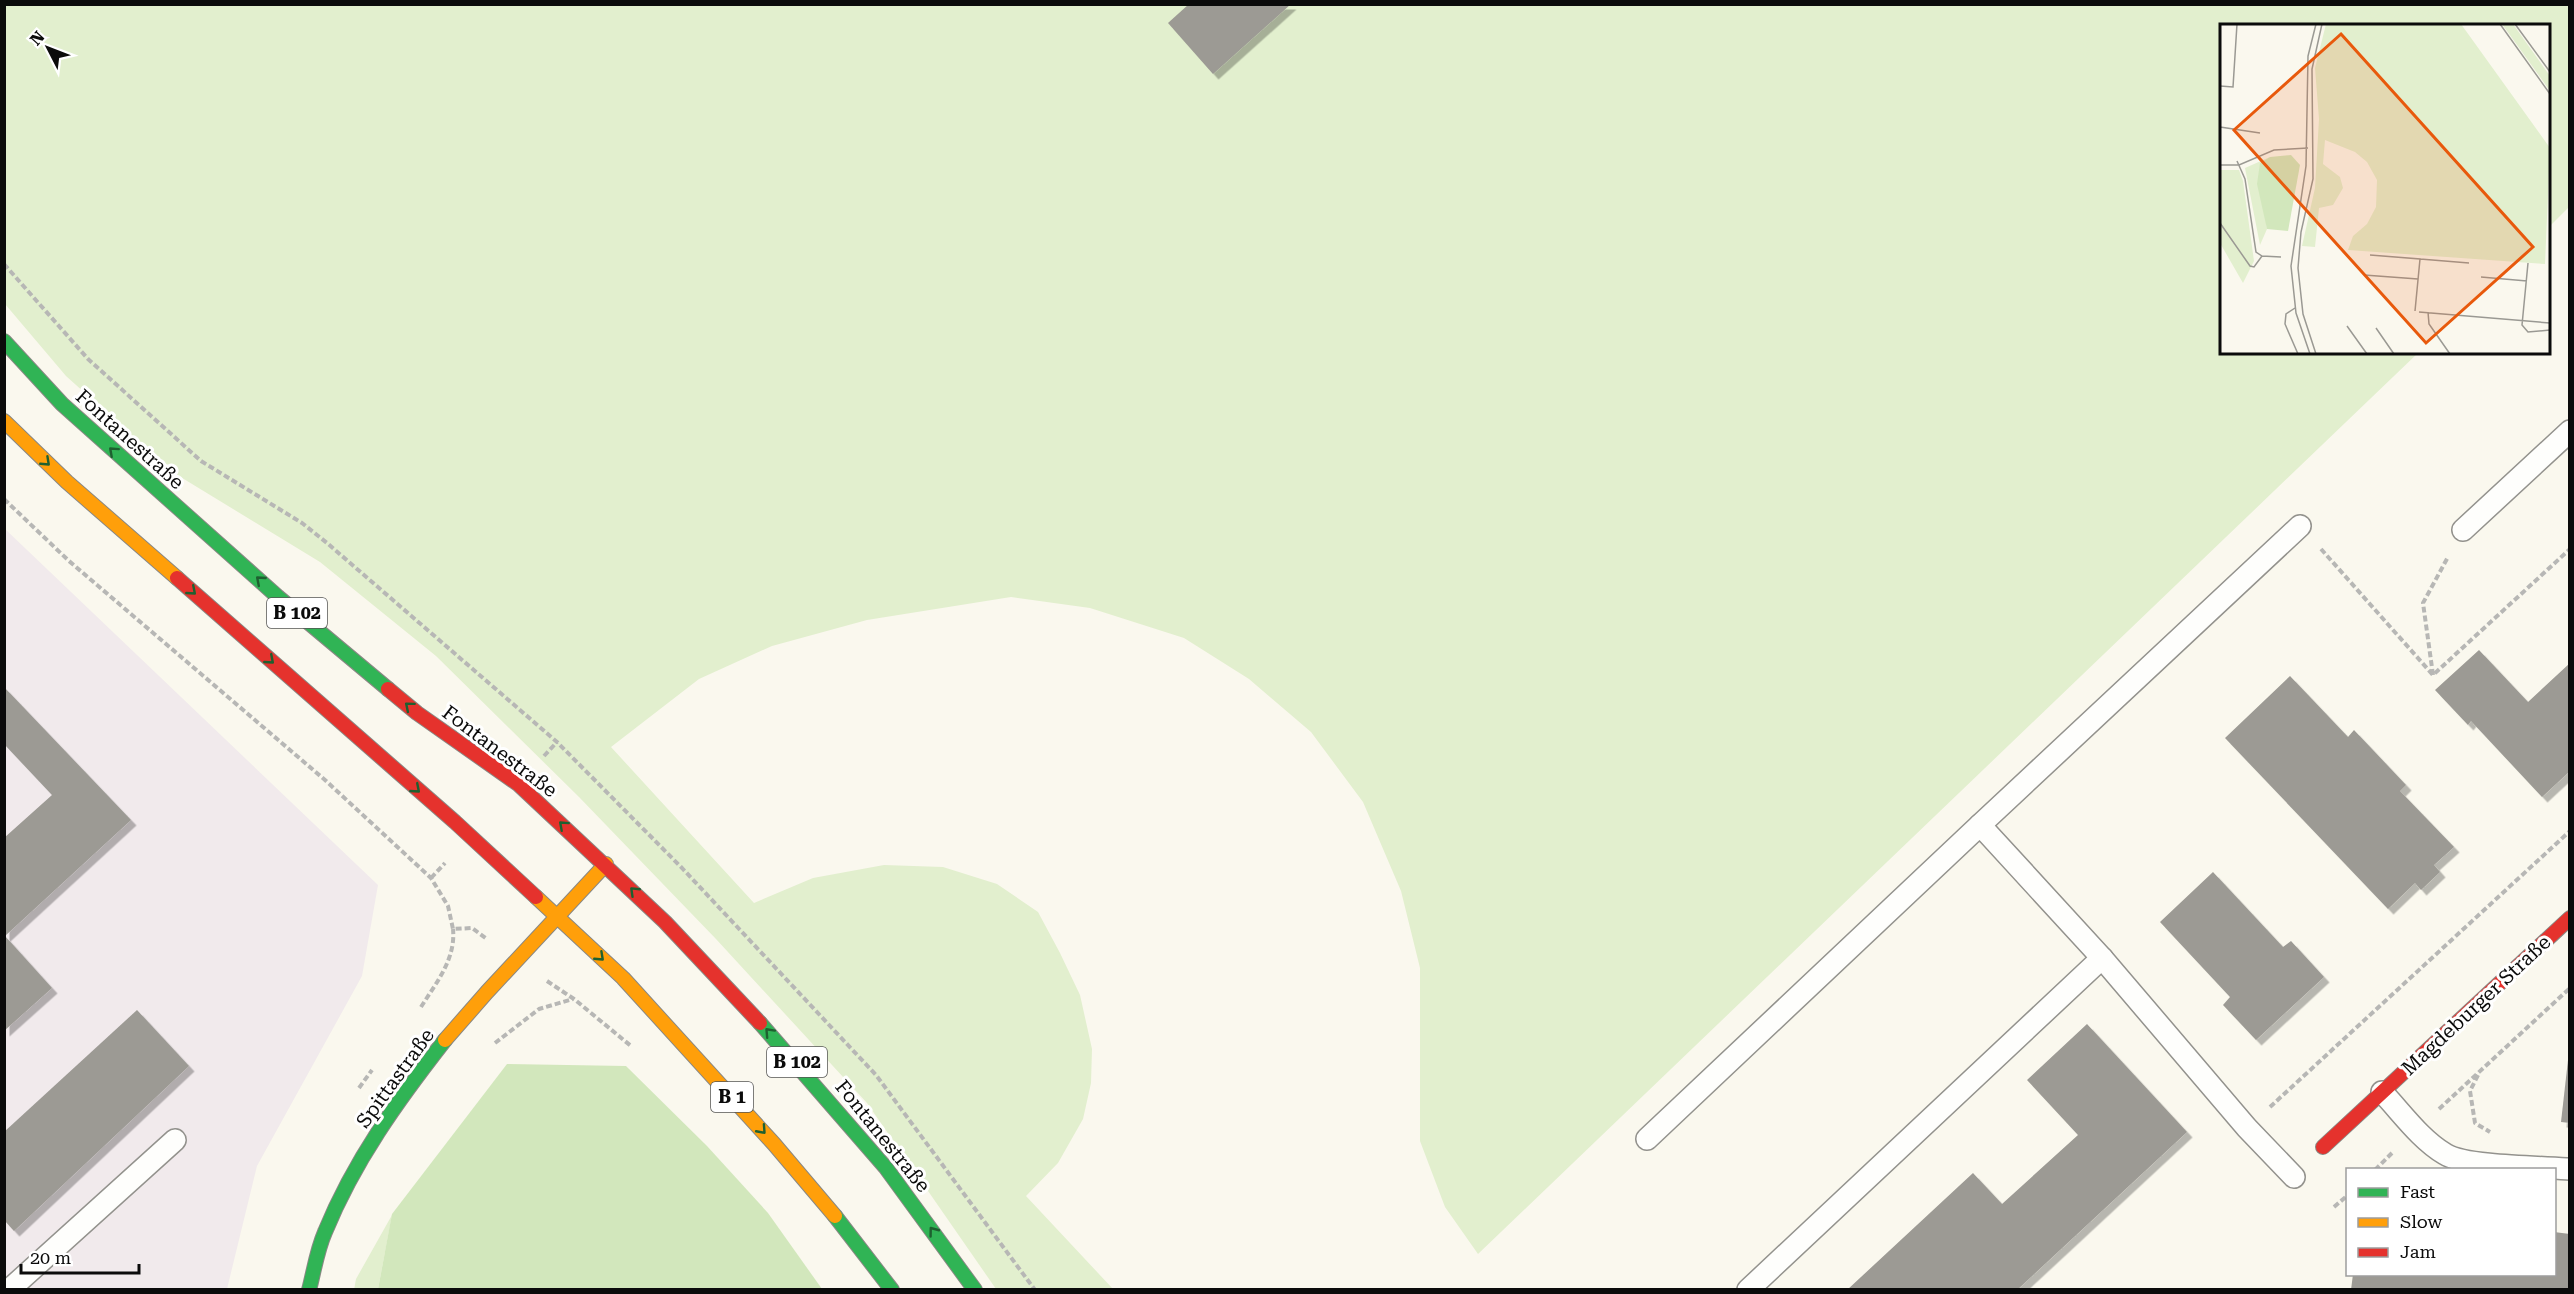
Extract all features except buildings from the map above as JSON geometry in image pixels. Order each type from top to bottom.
[{"type":"main road","name":"Fontanestraße","points":[[4,341],[62,404],[278,597],[417,713],[518,784],[606,864],[665,922],[795,1060],[886,1168],[975,1290]]},
{"type":"main road","name":"B 102","points":[[4,420],[67,482],[455,822],[558,917]]},
{"type":"main road","name":"Spittastraße","points":[[309,1290],[325,1233],[370,1144],[404,1092],[436,1051],[606,864]]},
{"type":"main road","name":"B 1","points":[[558,917],[623,978],[728,1091],[833,1213],[892,1290]]},
{"type":"main road","name":"Magdeburger Straße","points":[[2323,1147],[2570,918]]},
{"type":"lane","points":[[2463,530],[2570,431]]},
{"type":"lane","points":[[1647,1139],[2300,526]]},
{"type":"lane","points":[[1980,825],[2102,958],[2247,1128],[2294,1177]]},
{"type":"lane","points":[[1748,1290],[2102,958]]},
{"type":"lane","points":[[2382,1092],[2417,1130],[2447,1156],[2465,1161],[2570,1169]]},
{"type":"lane","points":[[9,1290],[175,1140]]},
{"type":"path","points":[[4,264],[88,359],[201,461],[302,523],[557,742],[682,868],[876,1075],[1035,1290]]},
{"type":"path","points":[[4,499],[69,561],[325,780],[430,878],[448,906],[453,930],[472,928],[516,961],[574,999],[637,1051]]},
{"type":"path","points":[[2300,526],[2433,675]]},
{"type":"path","points":[[2433,675],[2423,603],[2463,530]]},
{"type":"path","points":[[2433,675],[2570,549]]},
{"type":"path","points":[[2247,1128],[2570,831]]},
{"type":"path","points":[[430,878],[442,866]]},
{"type":"path","points":[[2377,1168],[2570,988]]},
{"type":"path","points":[[493,1044],[539,1009],[574,999]]},
{"type":"path","points":[[2480,1072],[2470,1091],[2475,1123],[2493,1133]]},
{"type":"path","points":[[2334,1207],[2346,1197]]},
{"type":"shaded area","points":[[4,528],[378,885],[362,976],[257,1166],[227,1289],[5,1289]]},
{"type":"green space","points":[[4,5],[2569,5],[2569,207],[2550,226],[2550,24],[2220,24],[2220,354],[2417,354],[1478,1254],[1445,1207],[1420,1141],[1420,968],[1401,891],[1363,802],[1311,732],[1249,679],[1184,638],[1090,608],[1011,597],[867,620],[772,646],[699,679],[611,747],[754,903],[813,878],[884,865],[943,867],[997,884],[1038,912],[1080,995],[1092,1049],[1091,1083],[1083,1119],[1058,1163],[1026,1196],[1113,1289],[996,1289],[867,1103],[716,939],[579,797],[436,656],[320,562],[174,473],[66,376],[5,304]]},
{"type":"green space","points":[[507,1064],[626,1066],[707,1146],[768,1213],[822,1289],[378,1289],[392,1214]]},
{"type":"green space","points":[[392,1215],[378,1289],[354,1290],[356,1279]]},
{"type":"traffic: fast","points":[[4,341],[62,404],[278,597],[388,689]]},
{"type":"traffic: fast","points":[[760,1023],[886,1168],[975,1290]]},
{"type":"traffic: fast","points":[[309,1290],[322,1239],[349,1180],[394,1108],[445,1040]]},
{"type":"traffic: fast","points":[[835,1216],[892,1290]]},
{"type":"traffic: slow","points":[[4,421],[67,482],[177,578]]},
{"type":"traffic: slow","points":[[445,1040],[606,864]]},
{"type":"traffic: slow","points":[[536,897],[623,978],[774,1144],[835,1216]]},
{"type":"traffic: jam","points":[[177,578],[455,822],[536,897]]},
{"type":"traffic: jam","points":[[388,689],[417,713],[518,784],[665,922],[760,1023]]},
{"type":"traffic: jam","points":[[2323,1147],[2570,918]]}]
